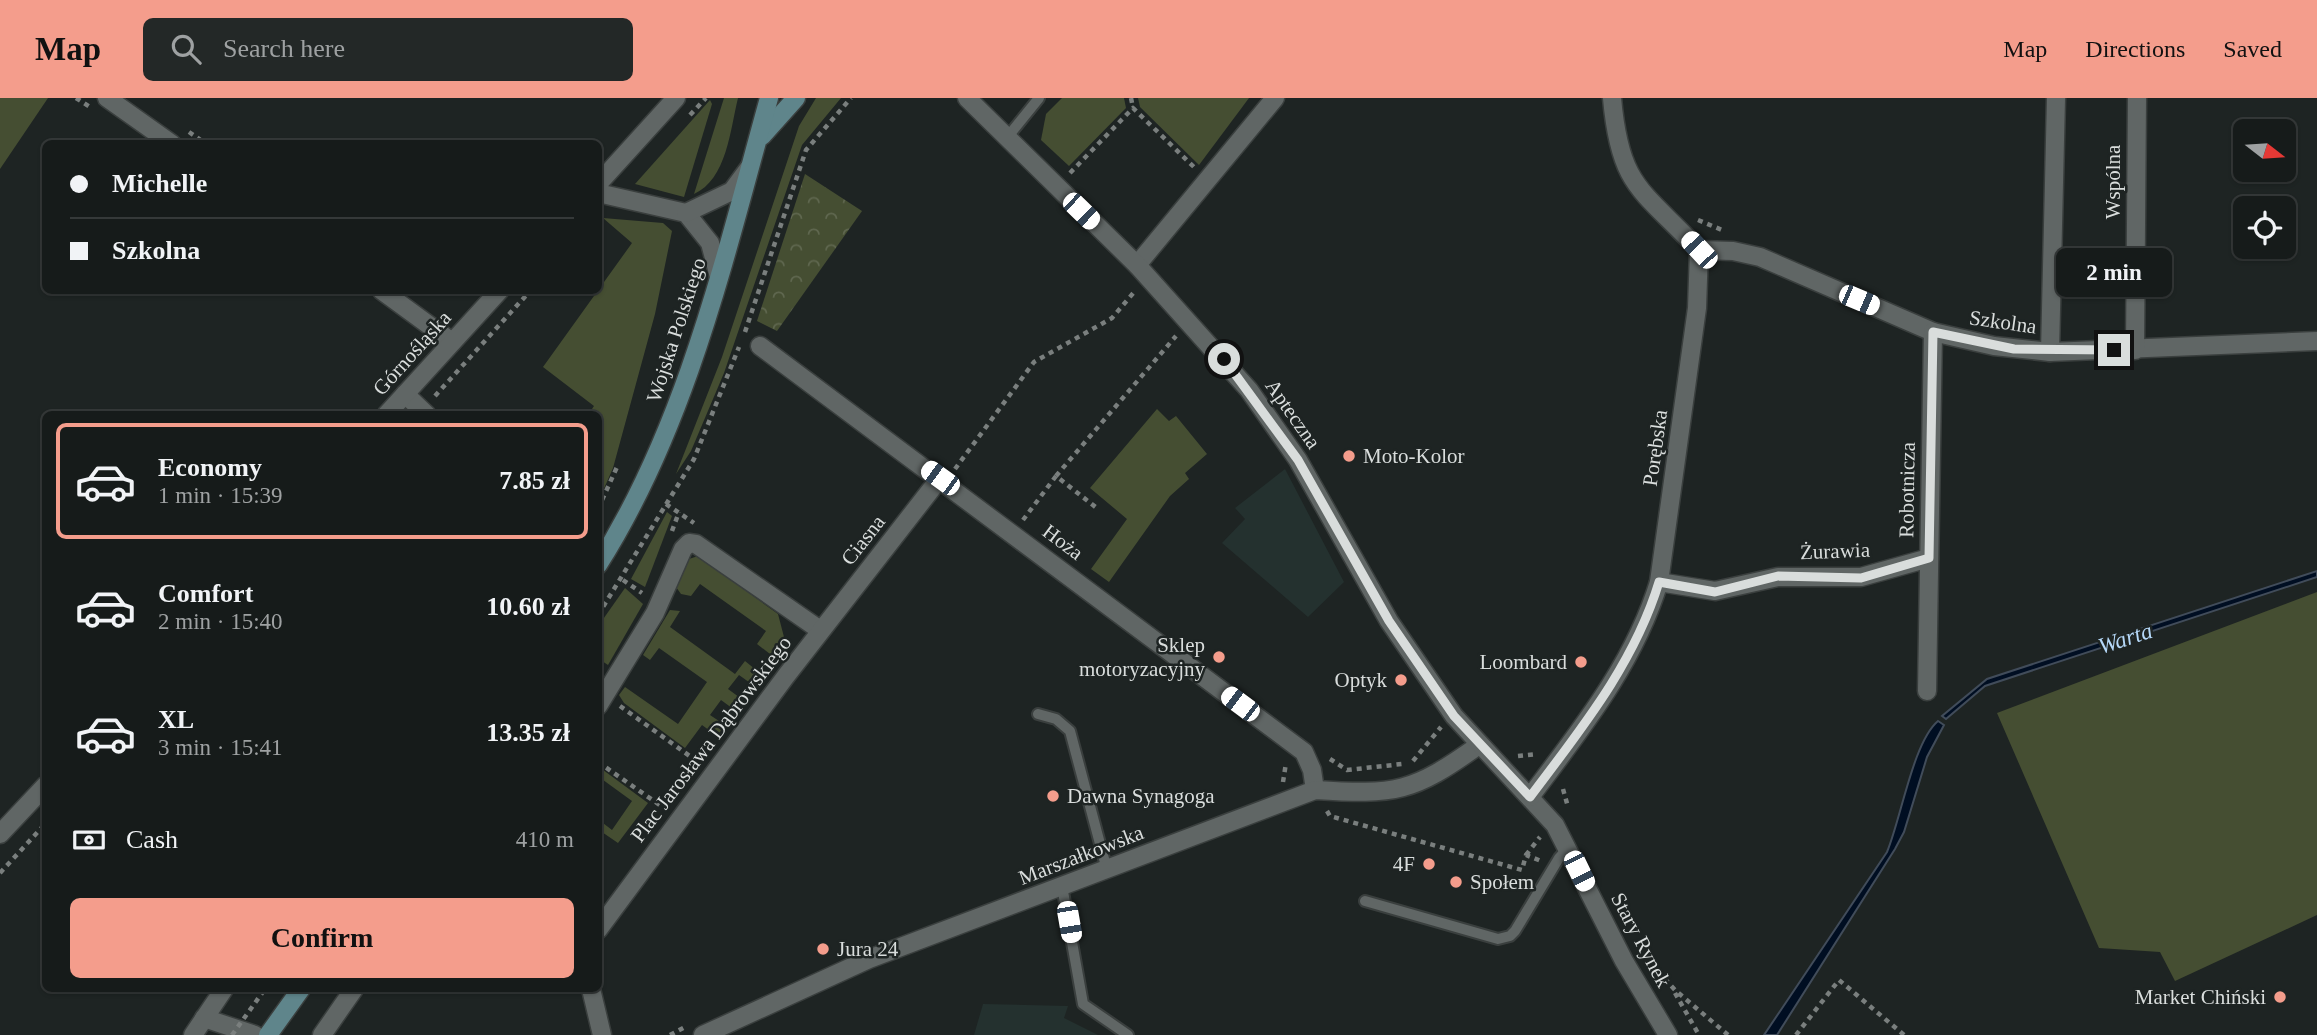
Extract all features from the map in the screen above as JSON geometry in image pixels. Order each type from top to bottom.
[{"type":"main road","name":"Wojska Polskiego","points":[[602,558],[635,502],[656,456],[719,277],[769,98]]},
{"type":"main road","points":[[756,145],[796,98]]},
{"type":"main road","points":[[268,1035],[299,992]]},
{"type":"street","points":[[107,98],[166,140]]},
{"type":"street","points":[[602,180],[676,98]]},
{"type":"street","name":"Apteczna","points":[[967,98],[1137,265],[1224,359],[1272,421],[1311,481],[1389,621],[1454,716],[1530,797]]},
{"type":"street","points":[[1137,265],[1275,98]]},
{"type":"street","points":[[1612,98],[1620,153],[1628,175],[1650,203],[1699,250]]},
{"type":"street","points":[[2050,352],[2056,98]]},
{"type":"street","name":"Wspólna","points":[[2135,350],[2137,98]]},
{"type":"street","points":[[602,194],[686,213],[732,191],[751,164]]},
{"type":"street","points":[[686,213],[710,243],[719,277]]},
{"type":"street","name":"Szkolna","points":[[1699,250],[1733,251],[1760,257],[1933,332],[1994,346],[2050,352],[2317,341]]},
{"type":"street","name":"Porębska","points":[[1530,797],[1628,659],[1651,610],[1659,582],[1698,308],[1699,250]]},
{"type":"street","points":[[386,294],[452,342]]},
{"type":"street","name":"Górnośląska","points":[[390,411],[496,294]]},
{"type":"street","name":"Robotnicza","points":[[1927,691],[1933,332]]},
{"type":"street","name":"Hoża","points":[[760,346],[945,476],[1304,752],[1312,770],[1318,798]]},
{"type":"street","points":[[405,394],[424,411]]},
{"type":"street","name":"Ciasna","points":[[820,630],[945,476]]},
{"type":"street","name":"Plac Jarosława Dąbrowskiego","points":[[602,925],[820,630],[699,536],[676,530]]},
{"type":"street","points":[[606,704],[655,613],[682,550],[699,536]]},
{"type":"street","name":"Żurawia","points":[[1659,582],[1715,592],[1778,576],[1861,578],[1929,558]]},
{"type":"street","name":"Marszałkowska","points":[[703,1035],[869,959],[1062,886],[1318,798],[1399,789],[1432,777],[1479,745]]},
{"type":"street","points":[[0,834],[42,789]]},
{"type":"street","name":"Stary Rynek","points":[[1530,797],[1555,825],[1624,961],[1668,1035]]},
{"type":"street","points":[[193,1035],[222,992]]},
{"type":"street","points":[[322,1035],[352,992]]},
{"type":"street","points":[[592,992],[602,1035]]},
{"type":"street","points":[[204,1018],[255,1035]]},
{"type":"lane","points":[[1006,139],[1039,98]]},
{"type":"lane","points":[[1038,714],[1056,719],[1070,731],[1107,870]]},
{"type":"lane","points":[[1365,901],[1498,939],[1506,938],[1515,931],[1553,867],[1568,848]]},
{"type":"lane","points":[[1062,886],[1083,1004],[1128,1035]]},
{"type":"path","points":[[602,609],[623,580],[694,458],[718,405],[806,150],[851,98]]},
{"type":"path","points":[[1131,98],[1133,108],[1200,173]]},
{"type":"path","points":[[1067,176],[1133,108]]},
{"type":"path","points":[[945,476],[1034,362],[1112,317],[1138,288]]},
{"type":"path","points":[[426,411],[528,294]]},
{"type":"path","points":[[1018,526],[1056,476],[1179,333]]},
{"type":"path","points":[[602,500],[617,467]]},
{"type":"path","points":[[1056,476],[1098,509]]},
{"type":"path","points":[[666,504],[699,536]]},
{"type":"path","points":[[623,580],[635,589]]},
{"type":"path","points":[[606,704],[713,772]]},
{"type":"path","points":[[1323,755],[1348,770],[1411,764],[1441,727],[1435,720]]},
{"type":"path","points":[[1513,755],[1528,757],[1537,754],[1546,744]]},
{"type":"path","points":[[602,765],[679,819]]},
{"type":"path","points":[[1318,798],[1330,816],[1522,870],[1527,855],[1540,836]]},
{"type":"path","points":[[0,873],[42,827]]},
{"type":"path","points":[[1527,855],[1553,867]]},
{"type":"path","points":[[1644,957],[1672,987],[1728,1035]]},
{"type":"path","points":[[1796,1035],[1839,980],[1904,1035]]},
{"type":"path","points":[[1672,987],[1699,1035]]},
{"type":"path","points":[[232,1035],[263,992]]},
{"type":"shaded area","points":[[1285,469],[1344,582],[1308,617],[1222,543],[1245,519],[1235,508]]},
{"type":"shaded area","points":[[983,1004],[1068,1006],[1064,1018],[1098,1035],[974,1035]]},
{"type":"green space","points":[[0,98],[48,98],[0,169]]},
{"type":"green space","points":[[724,98],[738,98],[725,152],[714,177],[694,194]]},
{"type":"green space","points":[[816,98],[841,98],[802,145],[724,373],[691,451],[676,474],[722,357],[799,126]]},
{"type":"green space","points":[[1062,98],[1124,98],[1126,108],[1069,166],[1041,140],[1046,114]]},
{"type":"green space","points":[[1138,98],[1249,98],[1199,165],[1140,107]]},
{"type":"green space","points":[[710,100],[712,104],[684,197],[635,184]]},
{"type":"green space","points":[[805,174],[862,211],[777,331],[757,321]]},
{"type":"green space","points":[[603,218],[663,223],[672,231],[655,314],[613,468],[602,493],[602,411],[591,411],[594,406],[543,367],[595,294],[602,294],[602,285],[632,243]]},
{"type":"green space","points":[[1157,409],[1169,421],[1176,416],[1207,454],[1185,473],[1189,479],[1170,496],[1109,582],[1091,569],[1127,519],[1090,488]]},
{"type":"green space","points":[[667,512],[672,516],[645,587],[631,579]]},
{"type":"green space","points":[[698,556],[778,614],[784,637],[775,653],[770,654],[757,644],[766,631],[700,584],[691,596],[681,594],[676,587],[686,560]]},
{"type":"green space","points":[[625,588],[643,604],[608,665],[602,661],[602,621]]},
{"type":"green space","points":[[2317,592],[2317,915],[2175,981],[2160,952],[2099,948],[1997,713]]},
{"type":"green space","points":[[670,610],[680,611],[670,627],[735,674],[745,661],[761,674],[753,685],[739,675],[728,689],[743,700],[736,711],[721,700],[710,715],[725,725],[717,736],[702,725],[685,748],[624,703],[619,695],[625,687],[678,724],[707,682],[659,648],[650,660],[643,655]]},
{"type":"green space","points":[[602,769],[648,803],[618,843],[602,832],[602,822],[612,830],[632,801],[602,779]]},
{"type":"water","name":"Warta","points":[[2317,571],[2317,577],[1985,686],[1946,719],[1942,716],[1987,679]]},
{"type":"water","points":[[1938,721],[1944,725],[1927,757],[1904,832],[1895,849],[1777,1035],[1764,1035],[1887,852],[1921,746]]},
{"type":"place","name":"Moto-Kolor","points":[[1349,456]]},
{"type":"place","name":"Sklep motoryzacyjny","points":[[1219,657]]},
{"type":"place","name":"Loombard","points":[[1581,662]]},
{"type":"place","name":"Optyk","points":[[1401,680]]},
{"type":"place","name":"Dawna Synagoga","points":[[1053,796]]},
{"type":"place","name":"4F","points":[[1429,864]]},
{"type":"place","name":"Społem","points":[[1456,882]]},
{"type":"place","name":"Jura 24","points":[[823,949]]},
{"type":"place","name":"Market Chiński","points":[[2280,997]]},
{"type":"route","points":[[1224,359],[1298,460],[1389,621],[1454,716],[1530,797],[1628,659],[1651,610],[1659,582],[1715,592],[1778,576],[1861,578],[1929,558],[1933,332],[1975,343],[2014,349],[2050,352],[2114,350]]}]
